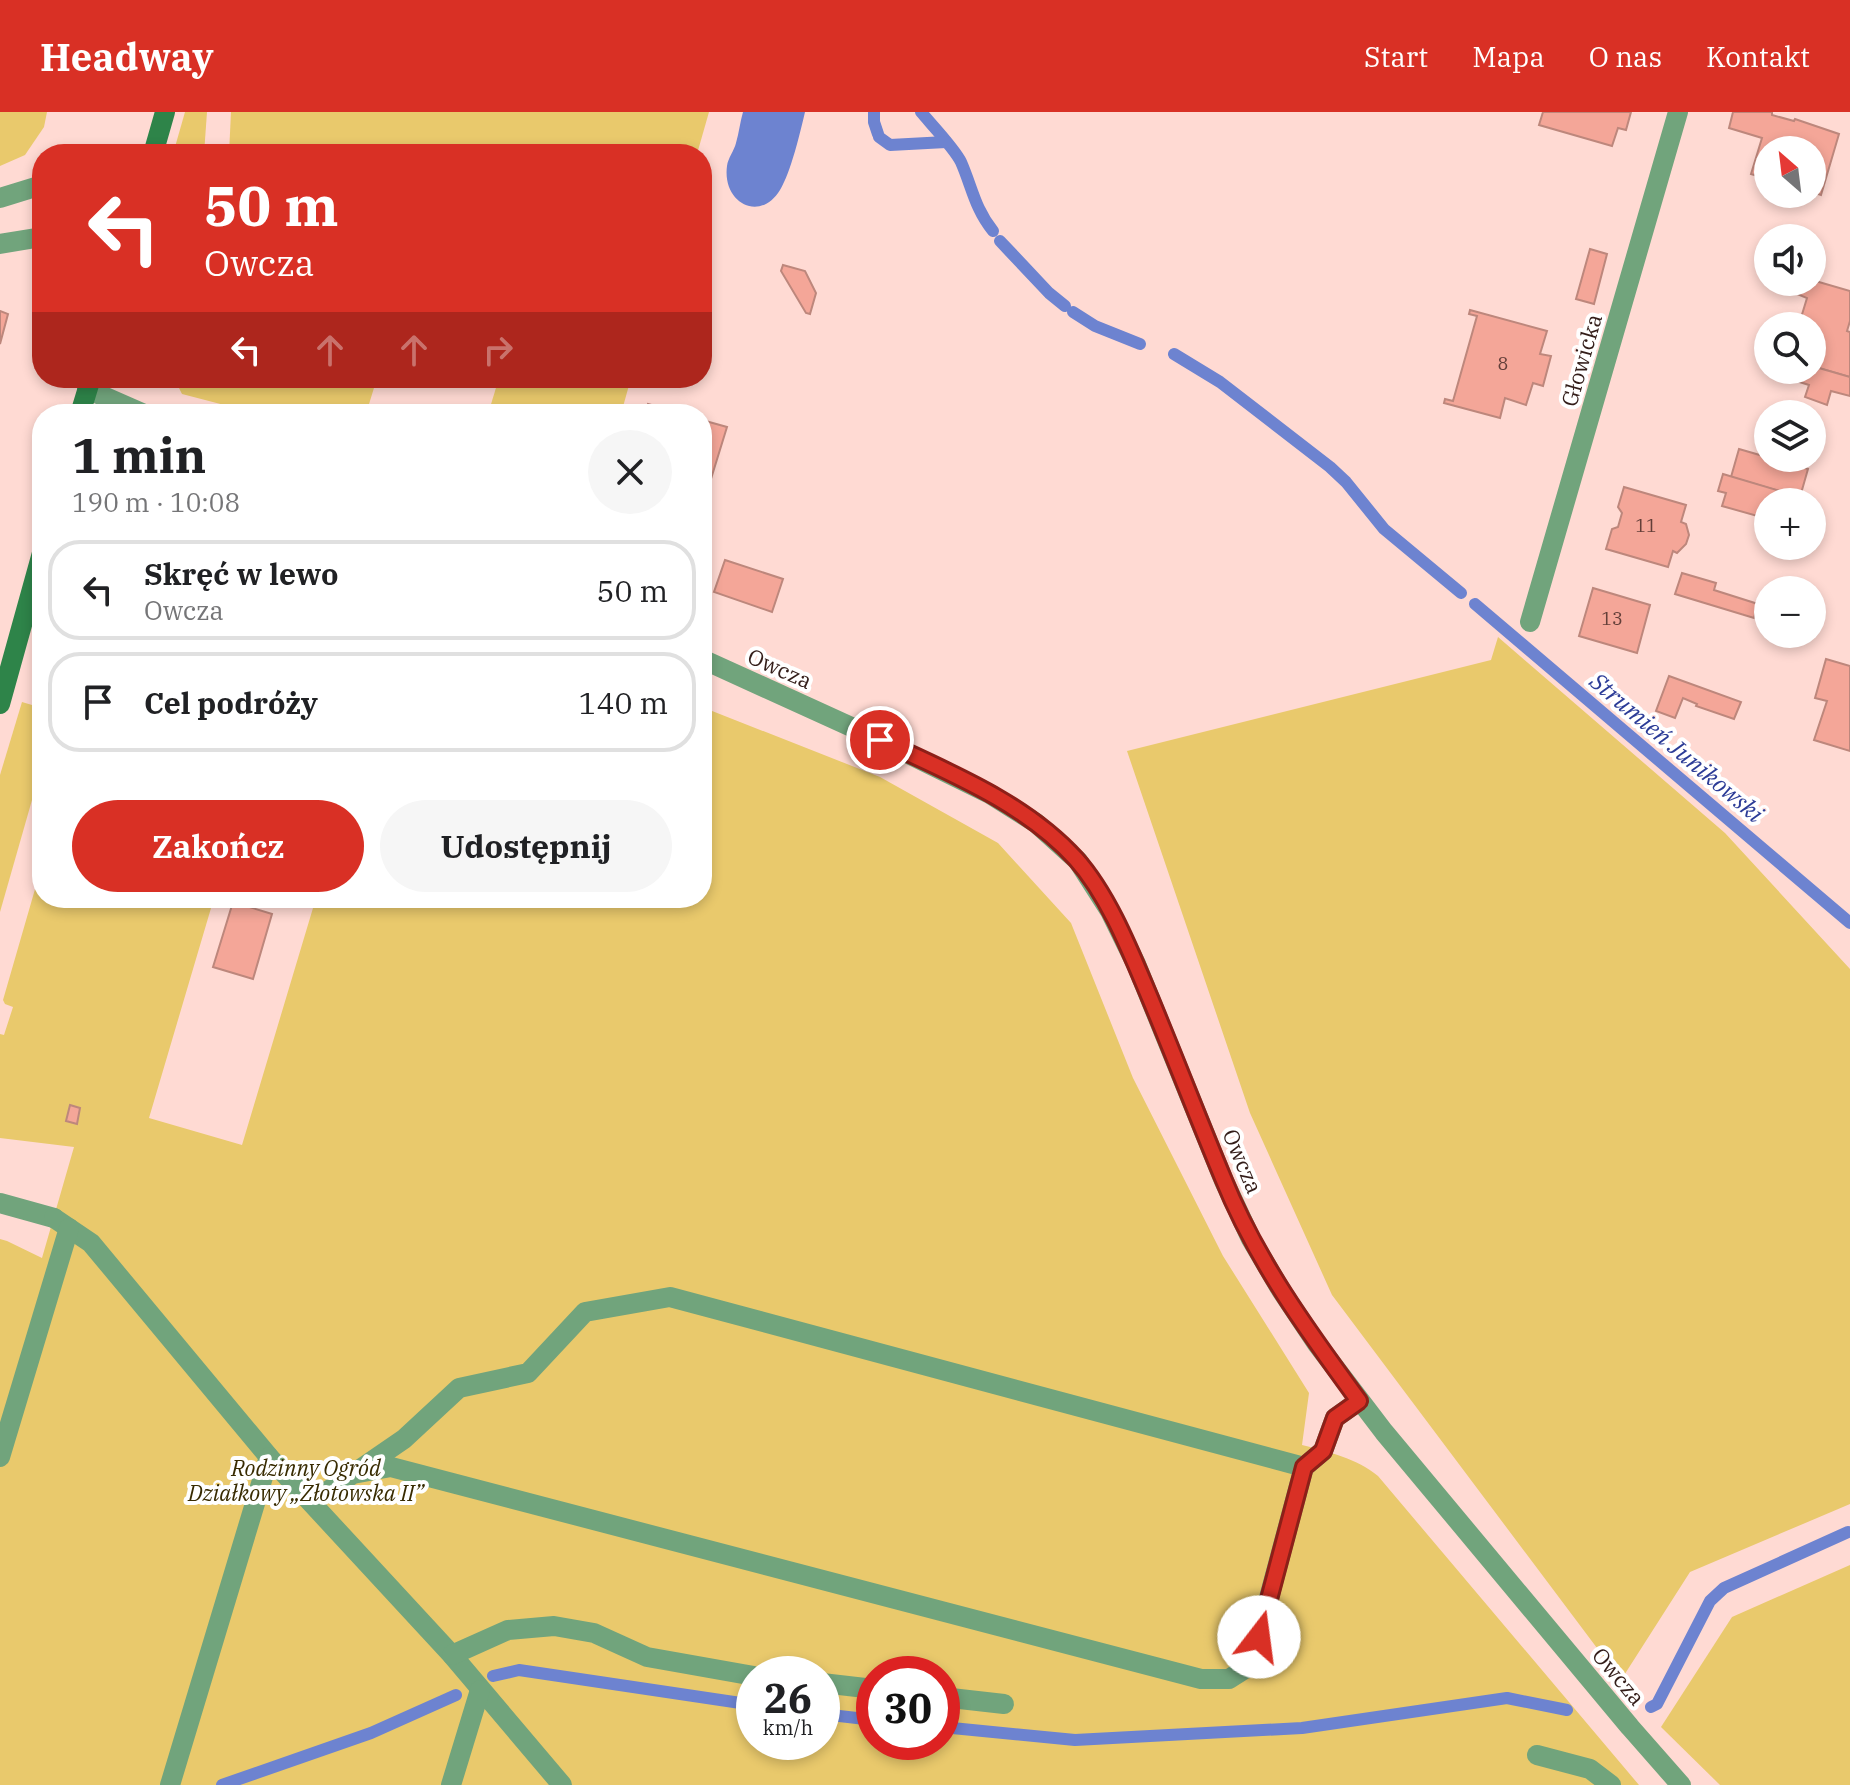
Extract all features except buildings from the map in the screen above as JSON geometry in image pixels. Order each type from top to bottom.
[{"type":"street","points":[[156,144],[165,112]]},
{"type":"street","name":"Głowicka","points":[[1530,622],[1678,112]]},
{"type":"street","points":[[0,198],[32,188]]},
{"type":"street","points":[[0,244],[32,239]]},
{"type":"street","points":[[96,388],[126,404]]},
{"type":"street","points":[[0,704],[32,589]]},
{"type":"street","name":"Owcza","points":[[712,664],[990,794],[1036,823],[1078,861],[1110,911],[1136,964],[1224,1181],[1251,1239],[1295,1312],[1359,1401],[1681,1785]]},
{"type":"street","points":[[0,1203],[62,1223],[91,1243],[269,1457],[452,1655],[562,1785]]},
{"type":"street","points":[[0,1457],[62,1223]]},
{"type":"street","points":[[311,1502],[404,1439],[459,1388],[528,1373],[585,1312],[670,1297],[1304,1467]]},
{"type":"street","points":[[353,1474],[391,1467],[1201,1679],[1229,1679],[1251,1665],[1304,1467],[1323,1451],[1335,1418],[1359,1401]]},
{"type":"street","points":[[170,1785],[269,1457]]},
{"type":"street","points":[[452,1655],[508,1630],[554,1626],[594,1633],[647,1657],[736,1673]]},
{"type":"street","points":[[451,1785],[480,1690]]},
{"type":"street","points":[[960,1699],[1004,1704]]},
{"type":"street","points":[[1537,1755],[1590,1769],[1611,1785]]},
{"type":"green space","points":[[0,112],[47,112],[44,127],[25,155],[0,166]]},
{"type":"green space","points":[[185,112],[207,112],[205,144],[176,144]]},
{"type":"green space","points":[[231,112],[709,112],[700,144],[229,144]]},
{"type":"green space","points":[[179,388],[374,388],[369,404],[220,404],[182,394]]},
{"type":"green space","points":[[496,388],[628,388],[624,404],[491,404]]},
{"type":"green space","points":[[1498,637],[1725,833],[1850,969],[1850,1504],[1690,1572],[1621,1680],[1332,1295],[1250,1113],[1127,751],[1491,660]]},
{"type":"green space","points":[[22,702],[32,705],[32,800],[0,912],[0,775]]},
{"type":"green space","name":"Rodzinny Ogród Działkowy „Złotowska II”","points":[[712,711],[880,777],[998,843],[1071,923],[1133,1078],[1223,1256],[1309,1393],[1302,1445],[1351,1460],[1378,1476],[1639,1785],[0,1785],[0,1239],[42,1258],[74,1147],[0,1138],[0,1034],[4,1035],[13,1007],[3,1000],[32,900],[32,908],[211,908],[149,1118],[242,1145],[313,908],[712,908]]},
{"type":"green space","points":[[1850,1565],[1850,1785],[1720,1785],[1661,1727],[1732,1617]]},
{"type":"water","points":[[743,112],[805,112],[795,152],[780,190],[772,200],[753,207],[736,199],[727,179],[728,163]]},
{"type":"waterway","name":"Strumień Junikowski","points":[[874,112],[878,134]]},
{"type":"waterway","name":"Strumień Junikowski","points":[[921,112],[958,157],[978,206],[993,231]]},
{"type":"waterway","name":"Strumień Junikowski","points":[[879,137],[890,145],[946,142]]},
{"type":"waterway","name":"Strumień Junikowski","points":[[1000,241],[1065,306]]},
{"type":"waterway","name":"Strumień Junikowski","points":[[1073,312],[1095,326],[1140,344]]},
{"type":"waterway","name":"Strumień Junikowski","points":[[1174,354],[1220,382],[1330,467],[1384,529],[1461,593]]},
{"type":"waterway","name":"Strumień Junikowski","points":[[1475,604],[1850,923]]},
{"type":"waterway","points":[[1651,1707],[1657,1704],[1710,1601],[1724,1588],[1848,1532]]},
{"type":"waterway","points":[[493,1676],[519,1670],[736,1702]]},
{"type":"waterway","points":[[222,1785],[371,1733],[456,1695]]},
{"type":"waterway","points":[[960,1729],[1075,1740],[1302,1728],[1507,1698],[1567,1710]]},
{"type":"waterway","points":[[840,1716],[856,1718]]},
{"type":"route","points":[[880,740],[990,794],[1036,823],[1078,861],[1110,911],[1136,964],[1224,1181],[1251,1239],[1317,1344],[1359,1401],[1335,1418],[1323,1451],[1304,1467],[1259,1637]]}]
